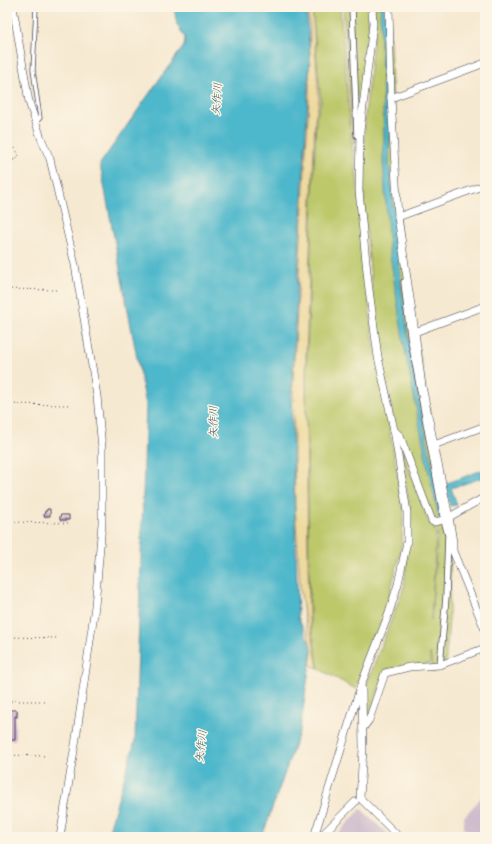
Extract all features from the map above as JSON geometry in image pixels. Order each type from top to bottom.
[{"type":"street","points":[[352,7],[357,136],[360,141]]},
{"type":"street","points":[[314,837],[362,684],[389,613],[398,584],[407,542],[407,512],[394,430],[378,357],[368,282],[359,191],[360,141],[373,24],[372,7]]},
{"type":"street","points":[[388,7],[391,98],[398,216],[422,386],[447,518],[448,535],[446,597],[440,665]]},
{"type":"street","points":[[388,7],[388,72],[396,218],[410,335],[419,389],[453,542],[453,551],[482,613],[485,630]]},
{"type":"street","points":[[11,10],[25,82],[35,123],[50,159],[75,265],[97,396],[102,448],[102,523],[95,606],[60,837]]},
{"type":"street","points":[[391,98],[485,63]]},
{"type":"street","points":[[398,216],[485,185]]},
{"type":"street","points":[[415,332],[485,306]]},
{"type":"street","points":[[434,445],[485,426]]},
{"type":"street","points":[[394,430],[400,436],[432,521],[434,522],[447,518],[485,497]]},
{"type":"street","points":[[363,728],[369,720],[385,673],[409,667],[440,665],[485,648]]},
{"type":"street","points":[[362,684],[363,728],[360,798],[398,837]]},
{"type":"street","points":[[320,837],[355,802]]},
{"type":"lane","points":[[35,123],[40,118],[33,70],[36,7]]},
{"type":"path","points":[[7,134],[20,155],[16,160],[7,160]]},
{"type":"path","points":[[7,289],[57,290]]},
{"type":"path","points":[[7,404],[68,405]]},
{"type":"path","points":[[7,522],[68,523]]},
{"type":"path","points":[[7,637],[56,638]]},
{"type":"path","points":[[7,701],[46,701]]},
{"type":"path","points":[[7,756],[46,756]]},
{"type":"path","points":[[485,788],[482,793],[485,802]]},
{"type":"shaded area","points":[[485,793],[485,837],[473,837],[464,828],[464,817]]},
{"type":"shaded area","points":[[361,809],[391,837],[335,837]]},
{"type":"green space","points":[[312,7],[340,7],[352,146],[357,175],[371,325],[404,512],[401,550],[381,627],[356,689],[319,669],[310,620],[306,381],[316,119],[321,102]]},
{"type":"green space","points":[[343,7],[369,7],[369,38],[358,136],[354,145]]},
{"type":"green space","points":[[375,7],[388,7],[400,238],[447,515],[435,520],[395,427],[374,309],[365,219],[363,162],[365,117],[375,21]]},
{"type":"green space","points":[[399,441],[428,521],[431,526],[448,523],[451,535],[449,619],[445,667],[433,672],[430,653],[430,664],[387,669],[368,718],[365,719],[365,688],[404,587],[411,516]],"holes":[[[433,527],[438,532],[431,620],[436,533]]]},
{"type":"sand","points":[[307,7],[312,7],[319,102],[315,118],[306,354],[309,619],[318,668],[310,665],[312,652],[304,615],[300,585],[295,504],[293,384],[309,99],[310,28]]},
{"type":"water","name":"矢作川","points":[[174,7],[306,7],[310,56],[291,398],[298,617],[312,649],[300,730],[262,837],[107,837],[135,741],[146,405],[100,164],[184,46],[185,38],[177,25]]},
{"type":"water","points":[[380,7],[385,7],[390,135],[389,162],[401,285],[413,371],[443,517],[439,518],[404,345],[389,248],[383,161],[384,139]]},
{"type":"water","points":[[485,469],[485,477],[451,488],[457,505],[450,506],[445,484]]},
{"type":"building","points":[[47,509],[50,509],[50,516],[44,516],[45,511],[47,511]]},
{"type":"building","points":[[61,515],[69,515],[69,520],[60,520]]},
{"type":"building","points":[[7,710],[17,710],[17,717],[15,716],[15,740],[7,740]]}]
